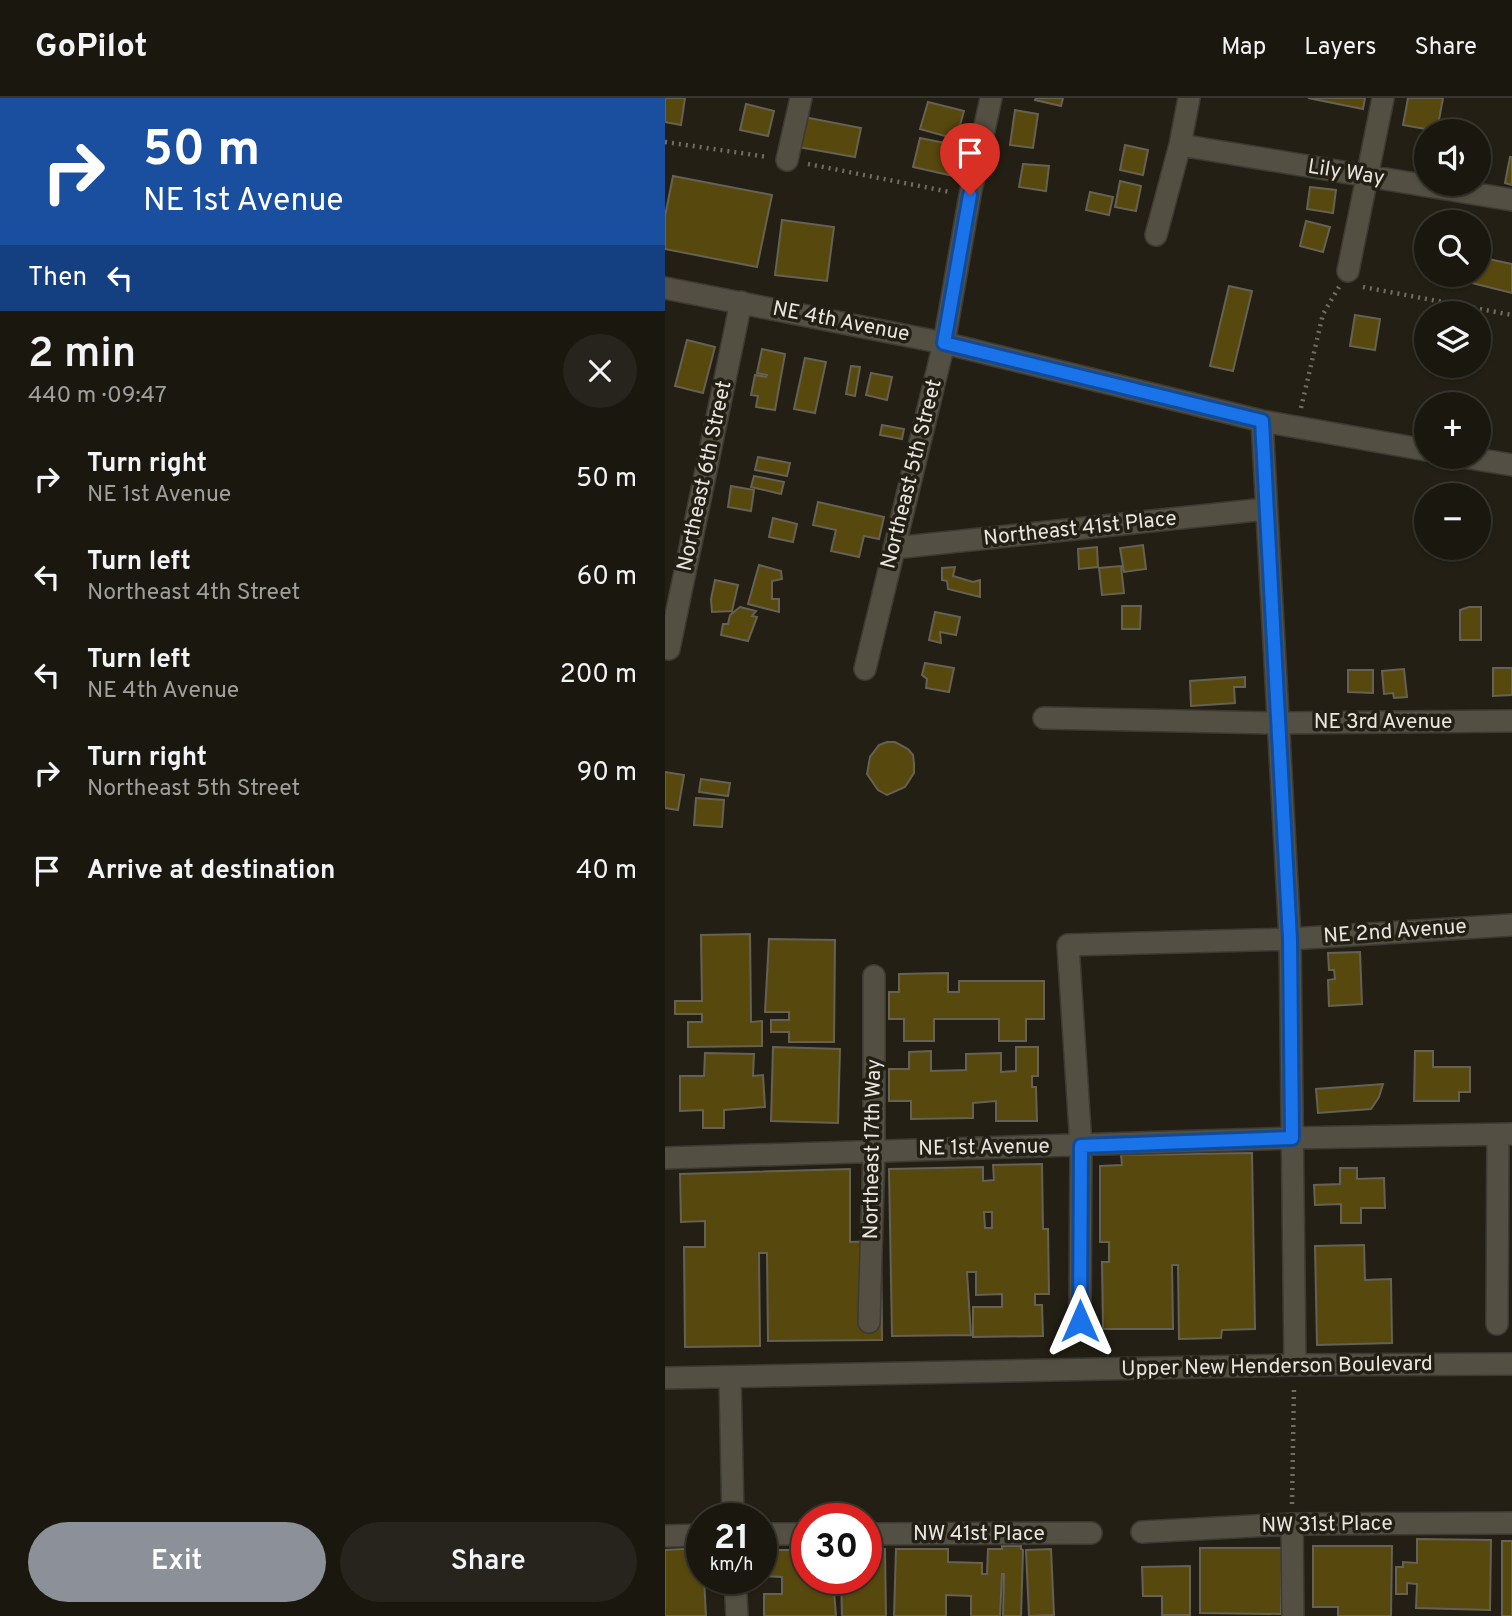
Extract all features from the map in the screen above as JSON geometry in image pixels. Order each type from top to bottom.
[{"type":"street","points":[[787,160],[801,98]]},
{"type":"street","name":"Northeast 5th Street","points":[[865,669],[944,343],[970,195],[991,98]]},
{"type":"street","points":[[1156,235],[1180,145],[1189,98]]},
{"type":"street","points":[[1344,277],[1383,98]]},
{"type":"street","name":"Lily Way","points":[[1180,145],[1512,200]]},
{"type":"street","name":"NE 4th Avenue","points":[[665,288],[944,343],[1262,421],[1414,448]]},
{"type":"street","name":"Northeast 6th Street","points":[[669,649],[741,302]]},
{"type":"street","points":[[1262,421],[1290,939],[1295,1365]]},
{"type":"street","points":[[1491,462],[1512,465]]},
{"type":"street","name":"Northeast 41st Place","points":[[894,548],[1266,509]]},
{"type":"street","name":"NE 3rd Avenue","points":[[1044,718],[1277,723],[1512,721]]},
{"type":"street","name":"NE 2nd Avenue","points":[[1081,1146],[1068,945],[1290,939],[1512,925]]},
{"type":"street","name":"Northeast 17th Way","points":[[869,1322],[874,1151],[874,976]]},
{"type":"street","points":[[1497,1324],[1505,1135]]},
{"type":"street","name":"NE 1st Avenue","points":[[665,1158],[1292,1138],[1505,1135]]},
{"type":"street","points":[[1080,1321],[1081,1146]]},
{"type":"street","name":"Upper New Henderson Boulevard","points":[[665,1378],[1295,1365],[1512,1364]]},
{"type":"street","points":[[730,1377],[733,1503]]},
{"type":"street","name":"NW 31st Place","points":[[1142,1532],[1292,1524],[1512,1523]]},
{"type":"street","points":[[1292,1524],[1293,1616]]},
{"type":"street","name":"NW 41st Place","points":[[882,1534],[1091,1533]]},
{"type":"street","points":[[665,1536],[686,1535]]},
{"type":"street","points":[[736,1594],[737,1616]]},
{"type":"path","points":[[665,142],[787,160],[970,195]]},
{"type":"path","points":[[1296,428],[1323,314],[1344,277],[1512,315]]},
{"type":"path","points":[[1292,1524],[1295,1365]]},
{"type":"building","points":[[665,98],[685,98],[681,125],[665,122]]},
{"type":"building","points":[[1063,98],[1061,106],[1035,100]]},
{"type":"building","points":[[1308,98],[1365,98],[1363,109]]},
{"type":"building","points":[[1408,98],[1443,98],[1439,119],[1414,119],[1414,127],[1403,125]]},
{"type":"building","points":[[928,102],[964,111],[956,139],[920,129]]},
{"type":"building","points":[[746,104],[774,111],[768,136],[740,130]]},
{"type":"building","points":[[1015,110],[1038,114],[1033,148],[1010,145]]},
{"type":"building","points":[[804,117],[861,128],[855,157],[798,147]]},
{"type":"building","points":[[920,138],[965,147],[958,177],[913,167]]},
{"type":"building","points":[[1125,145],[1148,150],[1143,175],[1120,170]]},
{"type":"building","points":[[1512,157],[1512,185],[1505,183]]},
{"type":"building","points":[[1023,164],[1049,166],[1046,191],[1019,187]]},
{"type":"building","points":[[673,176],[772,195],[757,267],[665,249],[665,216]]},
{"type":"building","points":[[1120,181],[1141,186],[1136,211],[1115,207]]},
{"type":"building","points":[[1310,187],[1336,190],[1333,213],[1307,209]]},
{"type":"building","points":[[1090,192],[1113,197],[1109,215],[1086,210]]},
{"type":"building","points":[[782,220],[834,227],[827,281],[775,275]]},
{"type":"building","points":[[1306,221],[1330,227],[1323,252],[1300,246]]},
{"type":"building","points":[[1491,260],[1512,264],[1512,293],[1488,287],[1491,287]]},
{"type":"building","points":[[1229,286],[1252,291],[1233,371],[1210,366]]},
{"type":"building","points":[[1355,315],[1380,319],[1375,350],[1350,346]]},
{"type":"building","points":[[687,340],[715,347],[703,393],[675,386]]},
{"type":"building","points":[[762,349],[785,354],[775,410],[756,407],[758,396],[751,395],[755,375],[767,375],[757,373]]},
{"type":"building","points":[[805,358],[826,362],[815,413],[794,409]]},
{"type":"building","points":[[851,366],[860,367],[855,396],[846,394]]},
{"type":"building","points":[[871,373],[892,377],[887,400],[866,395]]},
{"type":"building","points":[[882,425],[904,429],[902,439],[880,435]]},
{"type":"building","points":[[758,457],[790,463],[787,476],[755,470]]},
{"type":"building","points":[[754,476],[784,482],[781,494],[751,487]]},
{"type":"building","points":[[731,486],[754,490],[751,511],[728,507]]},
{"type":"building","points":[[818,502],[884,517],[879,539],[864,536],[859,557],[831,551],[836,530],[813,525]]},
{"type":"building","points":[[773,518],[797,524],[793,542],[769,537]]},
{"type":"building","points":[[1143,545],[1146,569],[1124,572],[1120,548]]},
{"type":"building","points":[[1097,547],[1098,567],[1079,569],[1078,549]]},
{"type":"building","points":[[759,565],[781,571],[782,579],[772,581],[772,599],[779,599],[779,612],[748,604]]},
{"type":"building","points":[[1121,566],[1124,593],[1102,595],[1099,568]]},
{"type":"building","points":[[955,567],[953,576],[973,582],[980,580],[980,597],[948,589],[947,581],[942,580],[942,568]]},
{"type":"building","points":[[715,580],[738,585],[732,611],[712,612],[711,599]]},
{"type":"building","points":[[1122,606],[1141,606],[1140,629],[1122,629]]},
{"type":"building","points":[[740,607],[756,611],[752,616],[757,617],[748,641],[721,635],[723,624],[728,624],[730,615]]},
{"type":"building","points":[[1481,607],[1481,640],[1460,640],[1460,610]]},
{"type":"building","points":[[935,612],[960,617],[956,635],[940,632],[941,643],[929,640]]},
{"type":"building","points":[[925,663],[954,668],[949,692],[926,688],[927,679],[922,675]]},
{"type":"building","points":[[1493,668],[1512,668],[1512,695],[1493,696]]},
{"type":"building","points":[[1404,669],[1407,697],[1394,698],[1393,693],[1384,694],[1382,671]]},
{"type":"building","points":[[1348,670],[1373,670],[1373,693],[1348,692]]},
{"type":"building","points":[[1245,677],[1245,687],[1234,687],[1235,703],[1191,706],[1190,681]]},
{"type":"building","points":[[895,742],[908,749],[913,755],[914,773],[905,787],[887,795],[878,790],[867,774],[870,757],[879,745]]},
{"type":"building","points":[[665,772],[684,775],[678,810],[665,808]]},
{"type":"building","points":[[701,779],[730,783],[728,796],[699,792]]},
{"type":"building","points":[[696,798],[724,800],[722,827],[694,825]]},
{"type":"building","points":[[750,934],[751,1022],[762,1021],[762,1046],[688,1047],[688,1022],[702,1022],[702,1014],[675,1014],[675,1001],[702,1001],[701,935]]},
{"type":"building","points":[[769,939],[835,940],[834,1042],[789,1042],[789,1032],[771,1032],[771,1020],[789,1020],[789,1012],[765,1012]]},
{"type":"building","points":[[1360,952],[1362,1004],[1329,1006],[1328,980],[1335,979],[1334,970],[1329,970],[1328,953]]},
{"type":"building","points":[[948,973],[948,992],[959,992],[959,981],[1044,981],[1044,1019],[1026,1019],[1026,1041],[999,1041],[999,1019],[934,1019],[934,1041],[904,1041],[904,1019],[889,1019],[889,992],[899,992],[899,974]]},
{"type":"building","points":[[773,1047],[840,1049],[838,1123],[771,1121]]},
{"type":"building","points":[[1016,1047],[1038,1047],[1038,1076],[1032,1076],[1032,1087],[1036,1087],[1037,1121],[996,1121],[996,1101],[973,1103],[973,1118],[911,1119],[911,1101],[889,1101],[889,1069],[909,1069],[909,1052],[931,1051],[931,1071],[966,1070],[966,1054],[1001,1053],[1001,1072],[1016,1071]]},
{"type":"building","points":[[1415,1051],[1433,1051],[1433,1067],[1470,1067],[1470,1092],[1459,1092],[1459,1101],[1414,1101]]},
{"type":"building","points":[[705,1053],[754,1054],[753,1076],[763,1075],[765,1107],[724,1110],[724,1128],[703,1128],[703,1110],[680,1111],[680,1076],[704,1076]]},
{"type":"building","points":[[1383,1084],[1371,1109],[1318,1113],[1316,1089]]},
{"type":"building","points":[[1252,1153],[1255,1329],[1222,1330],[1221,1338],[1179,1339],[1178,1265],[1172,1265],[1173,1329],[1103,1329],[1102,1262],[1109,1262],[1109,1242],[1100,1242],[1100,1166],[1122,1165],[1121,1155]]},
{"type":"building","points":[[1042,1164],[1043,1229],[1048,1229],[1049,1294],[1035,1294],[1035,1305],[1042,1305],[1043,1336],[973,1337],[973,1307],[1002,1307],[1002,1294],[976,1295],[976,1272],[967,1272],[971,1335],[892,1336],[889,1169],[983,1167],[983,1181],[994,1180],[993,1165]],"holes":[[[984,1212],[992,1212],[992,1228],[985,1228]]]},
{"type":"building","points":[[1340,1168],[1357,1168],[1357,1179],[1384,1178],[1385,1208],[1361,1208],[1361,1223],[1341,1223],[1341,1204],[1315,1205],[1314,1185],[1340,1184]]},
{"type":"building","points":[[850,1169],[850,1242],[881,1241],[882,1340],[768,1341],[767,1253],[759,1253],[760,1346],[685,1347],[684,1247],[705,1247],[705,1221],[681,1222],[680,1174]]},
{"type":"building","points":[[1364,1245],[1365,1280],[1391,1279],[1392,1343],[1317,1345],[1315,1246]]},
{"type":"building","points":[[1417,1539],[1491,1540],[1490,1610],[1416,1608],[1417,1584],[1407,1583],[1407,1594],[1396,1594],[1396,1567],[1403,1567],[1403,1562],[1417,1563]]},
{"type":"building","points":[[1502,1541],[1512,1541],[1512,1616],[1502,1616]]},
{"type":"building","points":[[1002,1546],[1021,1546],[1023,1550],[1021,1616],[1003,1616],[1002,1574],[1000,1616],[971,1616],[971,1596],[946,1595],[946,1616],[894,1616],[896,1549],[948,1549],[948,1562],[982,1563],[982,1574],[987,1574],[988,1549],[1002,1549]]},
{"type":"building","points":[[1313,1546],[1392,1546],[1391,1616],[1338,1616],[1338,1607],[1313,1607]]},
{"type":"building","points":[[1200,1548],[1282,1548],[1281,1614],[1200,1613]]},
{"type":"building","points":[[686,1549],[686,1594],[705,1594],[706,1616],[665,1616],[665,1550]]},
{"type":"building","points":[[882,1549],[885,1549],[886,1616],[842,1616],[841,1594],[882,1594]]},
{"type":"building","points":[[1051,1549],[1054,1615],[1029,1616],[1026,1550]]},
{"type":"building","points":[[777,1550],[791,1550],[791,1594],[834,1594],[836,1616],[764,1616],[764,1594],[782,1594],[782,1577],[777,1577]]},
{"type":"building","points":[[1190,1566],[1190,1615],[1162,1615],[1162,1596],[1143,1596],[1142,1567]]},
{"type":"route","points":[[970,195],[944,343],[1262,421],[1290,939],[1292,1138],[1081,1146],[1080,1321]]}]
